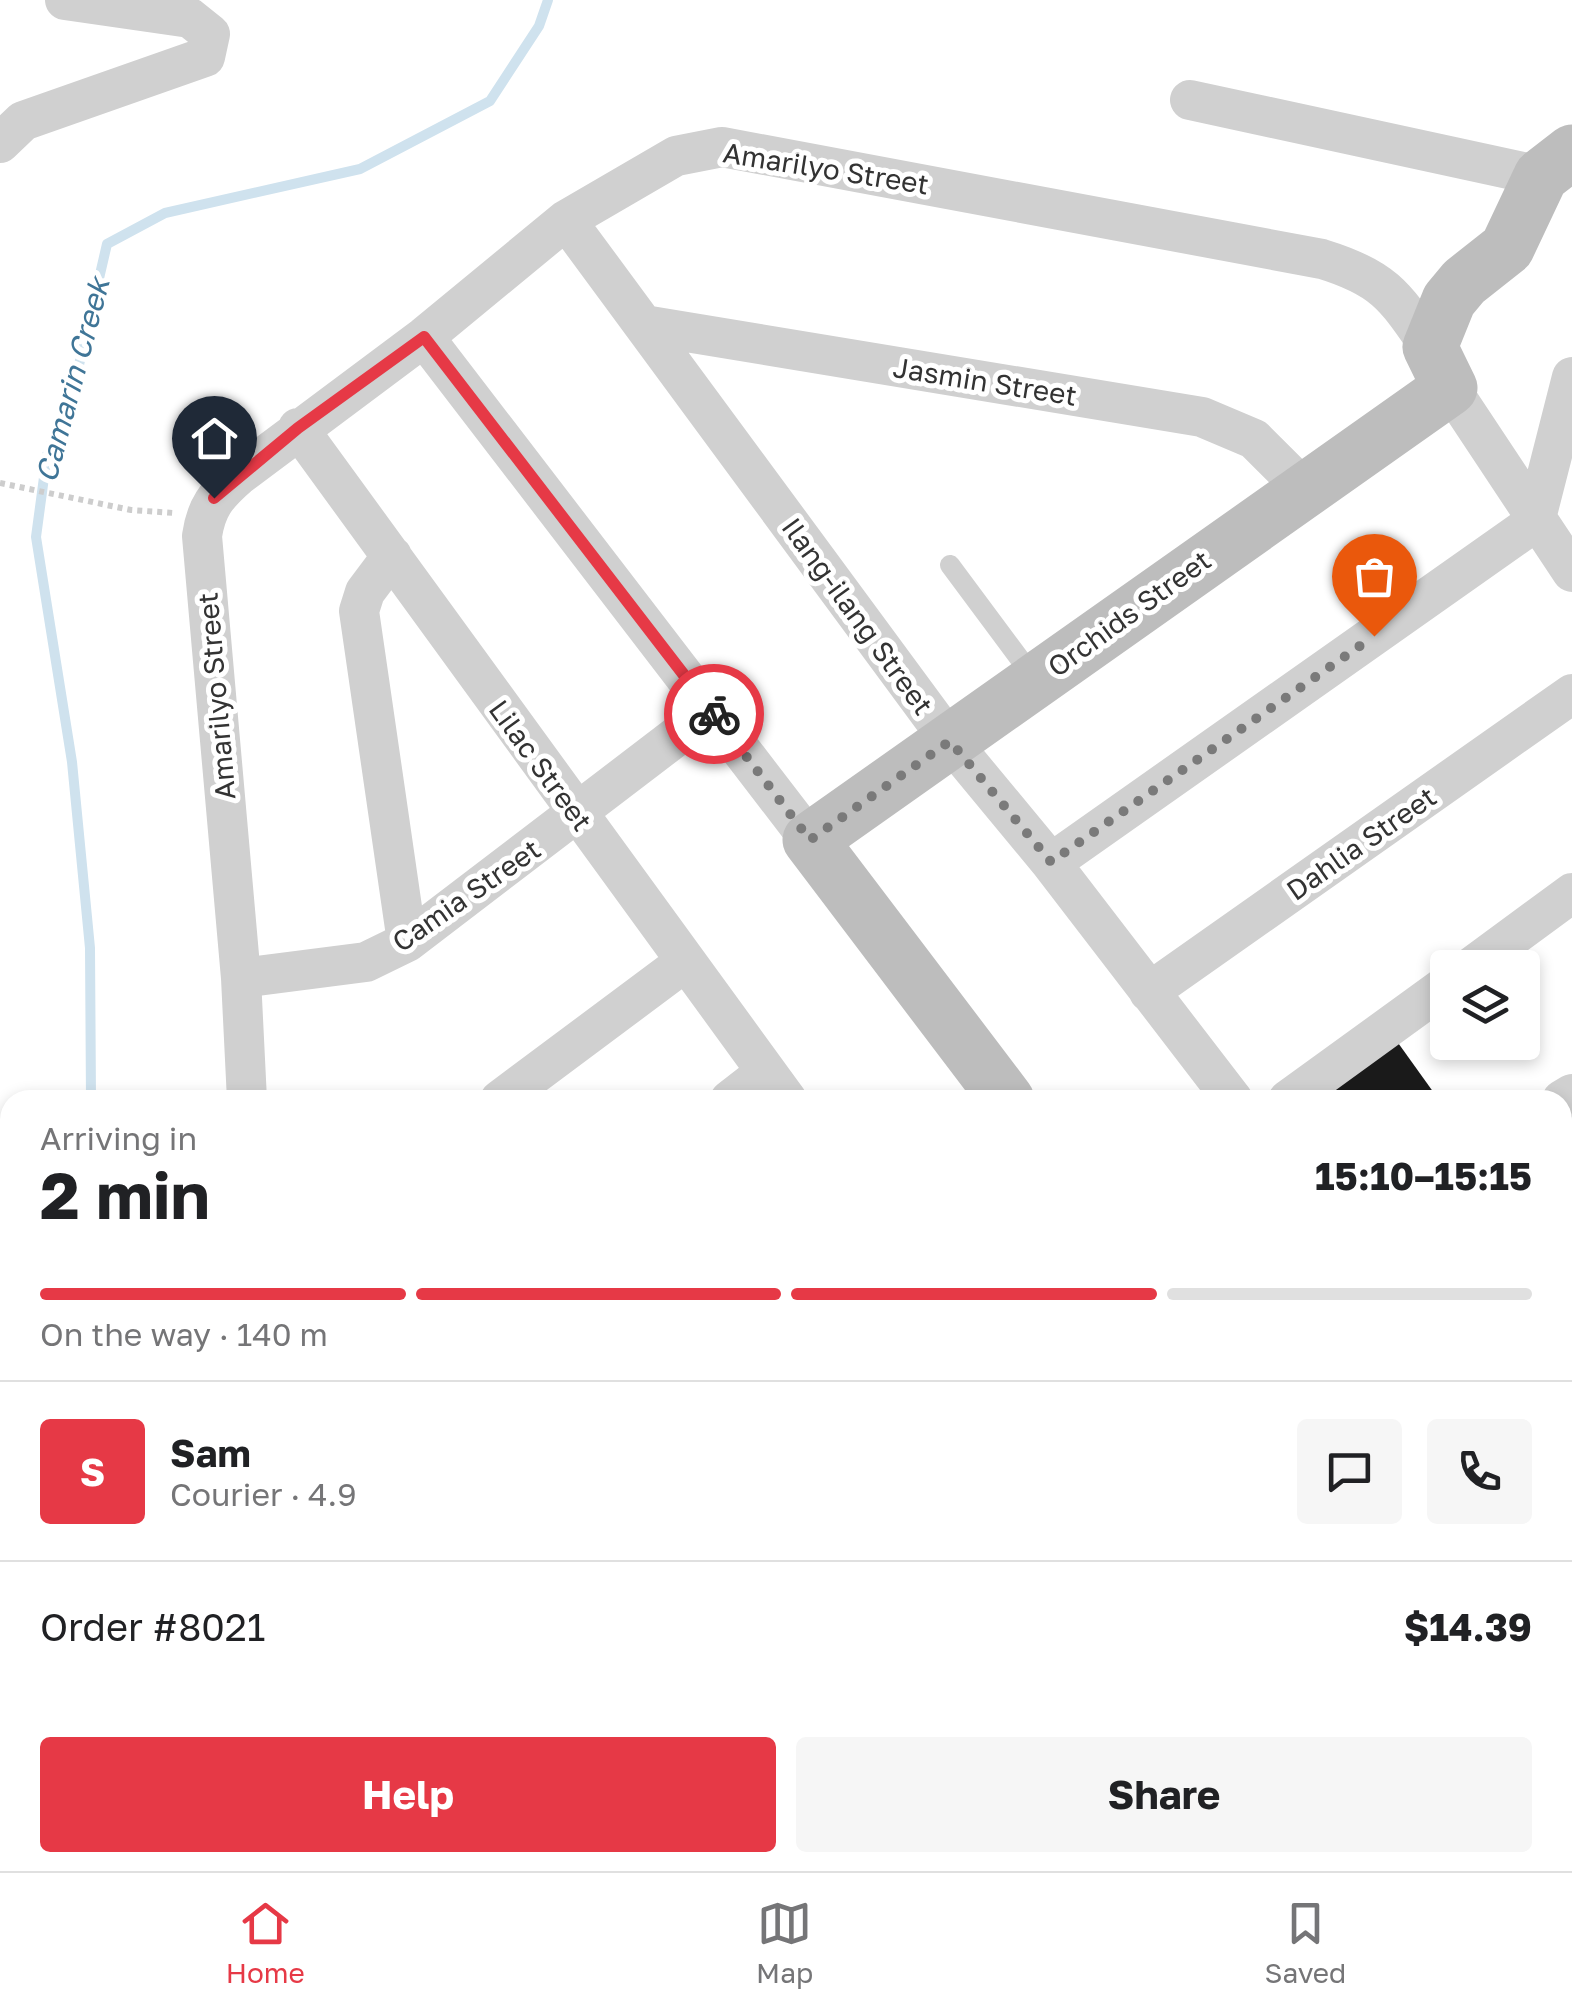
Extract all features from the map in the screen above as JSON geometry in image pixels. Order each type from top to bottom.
[{"type":"street","points":[[0,143],[23,121],[205,57],[210,34],[190,18],[65,0]]},
{"type":"street","points":[[1190,100],[1557,164],[1507,248],[1464,282],[1450,300],[1440,368]]},
{"type":"street","name":"Amarilyo Street","points":[[247,1090],[242,978],[202,536],[214,498],[298,428],[424,337],[566,220],[676,156],[722,147],[1322,258],[1358,270],[1394,294],[1535,522],[1572,572]]},
{"type":"street","name":"Ilang-ilang Street","points":[[566,220],[950,741],[1051,862],[1224,1090]]},
{"type":"street","name":"Jasmin Street","points":[[644,325],[1202,417],[1254,439],[1303,488]]},
{"type":"street","points":[[424,337],[999,1090]]},
{"type":"street","name":"Orchids Street","points":[[810,840],[1303,488],[1440,368]]},
{"type":"street","points":[[1051,862],[1535,522],[1572,377]]},
{"type":"street","name":"Lilac Street","points":[[298,428],[777,1086]]},
{"type":"street","points":[[392,556],[365,592],[360,611],[406,942]]},
{"type":"street","name":"Dahlia Street","points":[[1149,992],[1572,694]]},
{"type":"street","name":"Camia Street","points":[[242,978],[366,962],[406,942],[577,816],[711,710]]},
{"type":"street","points":[[1495,950],[1572,894]]},
{"type":"street","points":[[513,1090],[684,962]]},
{"type":"street","points":[[1302,1090],[1430,997]]},
{"type":"lane","points":[[950,565],[1035,680]]},
{"type":"path","points":[[0,483],[131,510]]},
{"type":"building","points":[[1396,1040],[1432,1090],[1326,1090]]},
{"type":"waterway","name":"Camarin Creek","points":[[91,1090],[90,948],[72,762],[36,537],[47,455],[75,382],[107,244],[165,213],[360,169],[490,101],[539,26],[548,0]]},
{"type":"way so far","points":[[714,714],[810,840],[950,741],[1051,862],[1374,636]]},
{"type":"route","points":[[214,498],[298,428],[424,337],[714,714]]}]
